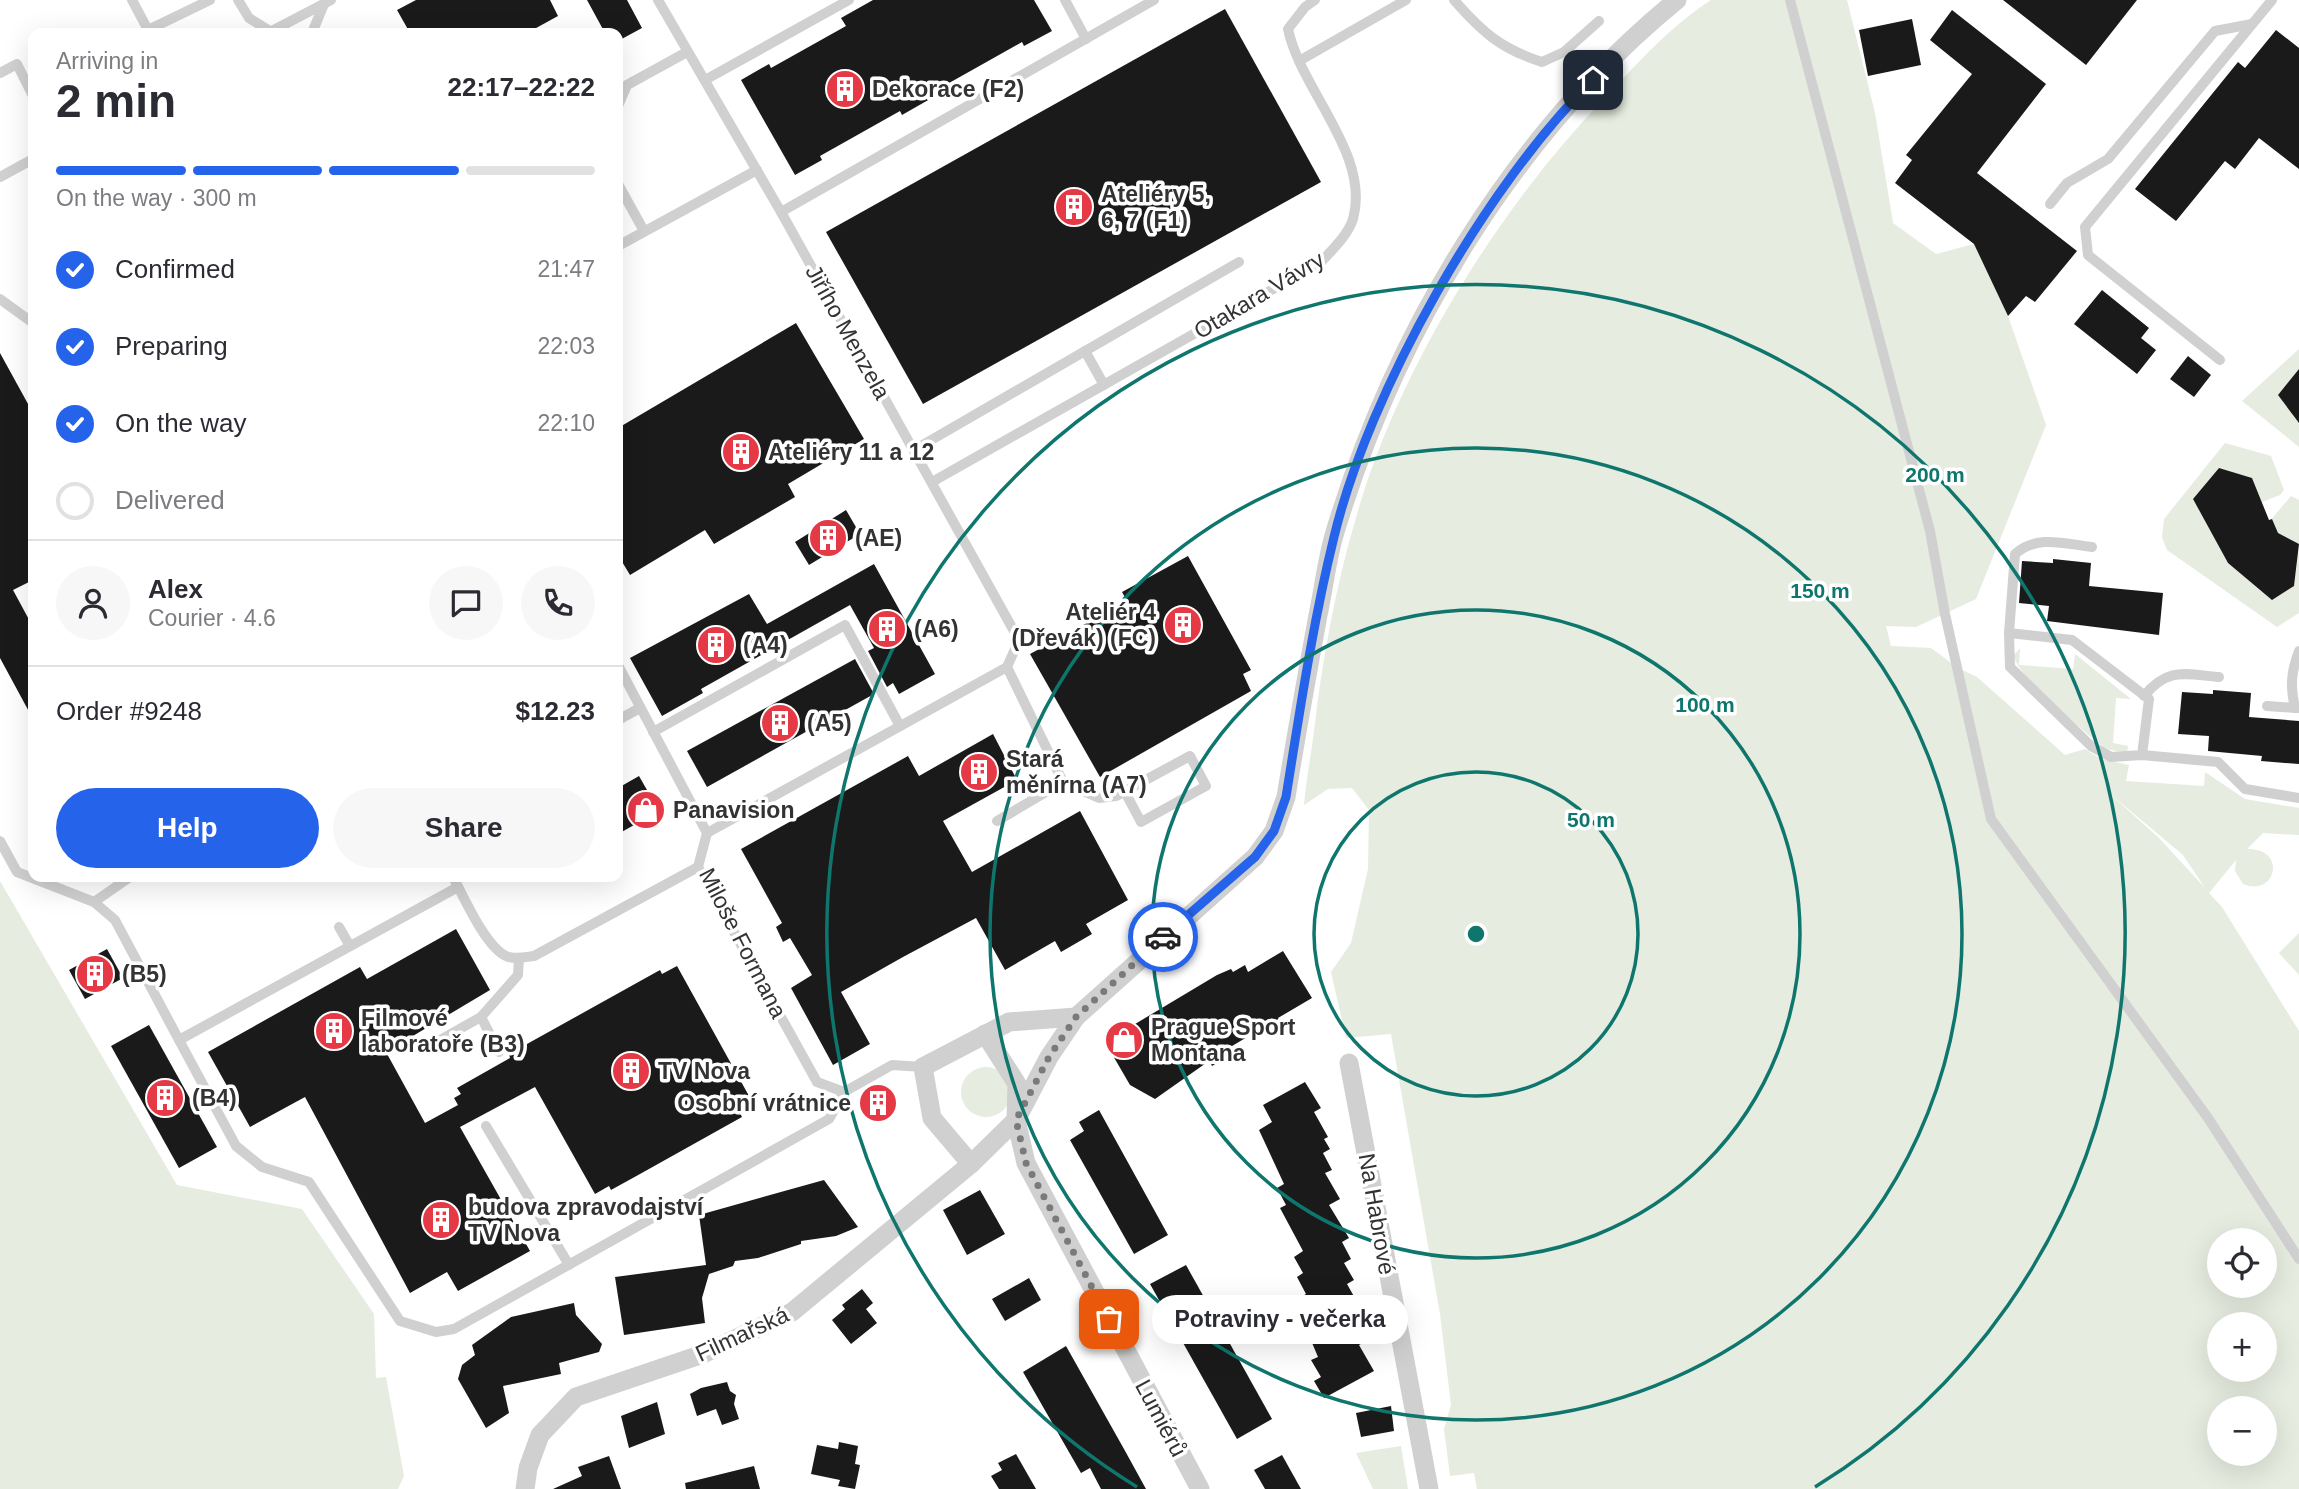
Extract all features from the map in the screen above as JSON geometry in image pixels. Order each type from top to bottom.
[{"type":"street","name":"Filmařská","points":[[525,1489],[528,1468],[540,1435],[576,1397],[703,1354],[793,1312],[971,1164],[1016,1120],[1049,1057],[1076,1017],[1255,857],[1274,831],[1286,797],[1334,535],[1360,457],[1390,386],[1475,228],[1524,160],[1576,96],[1677,0]]},
{"type":"street","points":[[971,1164],[932,1118],[923,1067],[1009,1022],[1076,1017]]},
{"type":"street","name":"Lumiérů","points":[[985,1034],[1017,1084],[1016,1120],[1026,1163],[1200,1489]]},
{"type":"street","name":"Na Habrové","points":[[1349,1063],[1429,1489]]},
{"type":"lane","points":[[132,0],[147,28]]},
{"type":"lane","points":[[152,28],[211,0]]},
{"type":"lane","points":[[238,0],[249,18],[264,28]]},
{"type":"lane","name":"Jiřího Menzela","points":[[658,0],[781,212],[1019,640],[1007,667]]},
{"type":"lane","points":[[705,80],[849,0]]},
{"type":"lane","points":[[1065,0],[1086,39]]},
{"type":"lane","points":[[781,212],[1154,0]]},
{"type":"lane","name":"Otakara Vávry","points":[[932,482],[1321,262],[1340,241],[1353,220],[1356,195],[1354,169],[1299,61],[1288,29],[1304,7],[1315,0]]},
{"type":"lane","points":[[1299,61],[1392,4],[1406,0]]},
{"type":"lane","points":[[1454,0],[1490,37],[1512,52],[1542,62],[1564,52],[1599,21]]},
{"type":"lane","points":[[1790,0],[1930,531],[1945,614],[1991,819],[2208,1118],[2299,1259]]},
{"type":"lane","points":[[2220,360],[2088,255],[2085,227],[2272,0]]},
{"type":"lane","points":[[280,28],[329,1]]},
{"type":"lane","points":[[315,28],[329,1]]},
{"type":"lane","points":[[2050,204],[2067,183],[2108,159],[2216,31],[2252,24]]},
{"type":"lane","points":[[623,94],[627,85],[687,52]]},
{"type":"lane","points":[[0,73],[17,64],[28,86]]},
{"type":"lane","points":[[0,177],[28,162]]},
{"type":"lane","points":[[623,243],[757,170]]},
{"type":"lane","points":[[623,193],[644,231]]},
{"type":"lane","points":[[914,450],[1238,262]]},
{"type":"lane","points":[[0,299],[28,319]]},
{"type":"lane","points":[[1085,351],[1104,385]]},
{"type":"lane","points":[[2092,547],[2039,541],[2026,545],[2015,554],[2009,633],[2010,667],[2091,746],[2111,757],[2142,755],[2218,762],[2245,789],[2299,797]]},
{"type":"lane","points":[[653,732],[845,625],[900,726]]},
{"type":"lane","points":[[2009,633],[2072,640],[2149,699],[2142,755]]},
{"type":"lane","points":[[2267,706],[2297,708],[2291,692],[2291,671],[2299,652]]},
{"type":"lane","points":[[707,833],[1007,667],[1063,782],[1099,798],[1116,796],[1189,756],[1206,786],[1141,822],[1125,792]]},
{"type":"lane","points":[[2144,696],[2158,680],[2174,673],[2219,677]]},
{"type":"lane","name":"Miloše Formana","points":[[623,675],[707,833],[698,867],[817,1082],[844,1092]]},
{"type":"lane","points":[[623,717],[640,708]]},
{"type":"lane","points":[[997,821],[1063,782]]},
{"type":"lane","points":[[0,841],[17,872],[28,876]]},
{"type":"lane","points":[[179,1040],[350,946],[456,882],[491,944],[507,957],[519,958],[534,956],[698,867]]},
{"type":"lane","points":[[43,882],[94,902],[115,920],[236,1146],[261,1167],[309,1182],[400,1321],[436,1332],[453,1329],[829,1119],[844,1092],[892,1065],[923,1067]]},
{"type":"lane","points":[[94,902],[123,882]]},
{"type":"lane","points":[[339,927],[350,946]]},
{"type":"lane","points":[[433,1044],[481,1017],[518,975],[519,958]]},
{"type":"lane","points":[[481,1017],[499,1052]]},
{"type":"lane","points":[[486,1126],[569,1265]]},
{"type":"shaded area","points":[[1711,0],[1847,0],[1875,113],[1893,223],[1936,254],[1974,244],[2008,316],[2046,425],[1976,599],[1916,627],[1886,626],[1891,646],[1931,648],[1958,668],[1977,677],[2065,755],[2085,749],[2101,759],[2129,765],[2126,781],[2204,786],[2205,772],[2245,799],[2299,808],[2299,835],[2263,833],[2247,849],[2260,851],[2268,856],[2273,871],[2270,879],[2254,886],[2243,884],[2235,871],[2236,860],[2209,893],[2222,907],[2299,1031],[2299,1489],[1477,1489],[1474,1473],[1450,1476],[1444,1429],[1451,1405],[1440,1314],[1391,1034],[1346,1038],[1331,972],[1351,943],[1368,869],[1369,810],[1352,788],[1328,789],[1304,805],[1326,645],[1352,532],[1379,450],[1402,396],[1459,288],[1528,188],[1565,142],[1667,34]],"holes":[[[2108,792],[2183,855],[2205,888],[2159,838]]]},
{"type":"shaded area","points":[[2299,349],[2299,369],[2278,395],[2299,418],[2299,447],[2242,401]]},
{"type":"shaded area","points":[[2225,443],[2271,456],[2284,490],[2280,495],[2262,502],[2252,478],[2219,468],[2193,499],[2228,563],[2272,599],[2294,586],[2299,550],[2299,613],[2277,627],[2167,550],[2162,537],[2164,519]]},
{"type":"shaded area","points":[[2291,496],[2299,500],[2299,544],[2273,531],[2269,522]]},
{"type":"shaded area","points":[[2020,648],[2019,665],[2073,669],[2075,654],[2131,699],[2116,698],[2113,743],[2128,746],[2127,753],[2106,749],[2036,687],[2017,664],[2014,655]]},
{"type":"shaded area","points":[[0,881],[177,1185],[302,1209],[374,1314],[376,1378],[386,1377],[404,1476],[398,1489],[0,1489]]},
{"type":"shaded area","points":[[2299,933],[2299,975],[2279,953]]},
{"type":"shaded area","points":[[986,1067],[1003,1075],[1011,1092],[1003,1109],[986,1117],[969,1109],[961,1092],[969,1075]]},
{"type":"shaded area","points":[[1401,1446],[1408,1489],[1373,1489],[1356,1453]]},
{"type":"building","points":[[416,0],[550,0],[558,16],[536,28],[407,28],[397,10]]},
{"type":"building","points":[[587,0],[627,0],[642,28],[623,38],[623,28],[602,28]]},
{"type":"building","name":"Dekorace (F2)","points":[[873,0],[1034,0],[1052,31],[1024,46],[1022,42],[942,87],[944,91],[902,115],[900,111],[820,156],[822,160],[795,175],[741,80],[769,64],[771,68],[846,26],[841,18]]},
{"type":"building","points":[[2003,0],[2137,0],[2086,65]]},
{"type":"building","name":"Ateliéry 5, 6, 7 (F1)","points":[[1225,9],[1321,182],[923,404],[826,232]]},
{"type":"building","points":[[1952,10],[2046,84],[1977,173],[2077,251],[2035,302],[2026,296],[2008,316],[1974,244],[1895,183],[1912,160],[1906,155],[1972,74],[1930,40]]},
{"type":"building","points":[[1912,19],[1921,65],[1868,76],[1859,30]]},
{"type":"building","points":[[2276,30],[2299,48],[2299,169],[2259,138],[2235,169],[2225,161],[2176,221],[2135,189],[2238,62],[2245,68]]},
{"type":"building","points":[[2102,290],[2149,328],[2141,338],[2156,350],[2137,374],[2074,324]]},
{"type":"building","name":"Ateliéry 11 a 12","points":[[796,323],[864,439],[788,484],[795,497],[714,544],[705,530],[630,575],[623,563],[623,425]]},
{"type":"building","points":[[0,353],[28,404],[28,582],[13,590],[28,618],[28,710],[0,658]]},
{"type":"building","points":[[2188,356],[2211,375],[2194,397],[2170,379]]},
{"type":"building","points":[[2299,369],[2299,423],[2278,395]]},
{"type":"building","points":[[2219,468],[2252,478],[2269,520],[2272,519],[2278,533],[2299,544],[2294,586],[2272,600],[2228,563],[2193,499]]},
{"type":"building","name":"(AE)","points":[[846,510],[860,534],[809,565],[795,542]]},
{"type":"building","points":[[1188,556],[1251,670],[1243,674],[1251,691],[1100,777],[1030,654],[1127,601],[1122,592]]},
{"type":"building","points":[[2053,559],[2091,563],[2089,586],[2163,593],[2159,635],[2047,621],[2049,606],[2019,603],[2022,561],[2053,563]]},
{"type":"building","name":"(A4)","points":[[874,564],[935,674],[899,694],[893,683],[887,687],[868,651],[874,648],[850,605],[701,689],[703,693],[662,716],[630,658],[749,594],[767,624]]},
{"type":"building","name":"(A5)","points":[[855,659],[874,694],[707,787],[687,751]]},
{"type":"building","points":[[2213,690],[2251,693],[2249,717],[2299,721],[2299,764],[2261,761],[2262,756],[2208,751],[2209,736],[2178,734],[2182,692],[2213,694]]},
{"type":"building","points":[[993,734],[1017,780],[943,821],[972,872],[1080,811],[1128,900],[1086,924],[1092,934],[1061,952],[1055,941],[1005,970],[976,918],[903,957],[841,992],[870,1044],[833,1065],[791,988],[812,975],[790,938],[783,942],[776,927],[782,923],[741,849],[908,756],[919,776]]},
{"type":"building","points":[[639,776],[659,811],[623,831],[623,785]]},
{"type":"building","points":[[456,929],[490,990],[386,1052],[425,1123],[458,1105],[454,1098],[461,1094],[457,1088],[510,1058],[509,1054],[660,970],[662,974],[677,966],[754,1105],[740,1113],[742,1117],[611,1190],[609,1186],[595,1194],[535,1087],[460,1127],[530,1251],[458,1291],[447,1272],[410,1293],[305,1097],[250,1127],[208,1052],[360,967],[367,979]]},
{"type":"building","name":"(B5)","points":[[107,949],[123,978],[85,999],[69,970]]},
{"type":"building","points":[[1283,951],[1312,998],[1278,1018],[1281,1023],[1263,1035],[1259,1030],[1227,1049],[1231,1054],[1212,1066],[1209,1061],[1155,1099],[1130,1085],[1105,1042],[1217,975],[1231,969],[1233,972],[1245,965],[1248,972]]},
{"type":"building","name":"(B4)","points":[[149,1025],[217,1147],[179,1168],[111,1046]]},
{"type":"building","points":[[1305,1082],[1321,1108],[1314,1112],[1328,1137],[1324,1139],[1330,1149],[1323,1153],[1332,1170],[1325,1173],[1340,1199],[1329,1205],[1349,1238],[1342,1242],[1351,1259],[1344,1263],[1354,1280],[1347,1284],[1361,1309],[1358,1311],[1363,1321],[1356,1325],[1366,1341],[1359,1345],[1374,1371],[1324,1398],[1314,1381],[1321,1377],[1311,1360],[1318,1357],[1302,1319],[1308,1315],[1299,1298],[1306,1294],[1297,1277],[1303,1273],[1294,1257],[1303,1251],[1280,1208],[1286,1205],[1277,1188],[1284,1184],[1259,1130],[1272,1122],[1263,1105]]},
{"type":"building","points":[[1099,1110],[1168,1235],[1134,1254],[1070,1140],[1084,1131],[1079,1122]]},
{"type":"building","points":[[824,1180],[858,1227],[836,1236],[801,1241],[801,1244],[758,1258],[735,1261],[733,1266],[709,1274],[702,1298],[705,1323],[624,1335],[615,1277],[706,1265],[699,1215]]},
{"type":"building","points":[[980,1190],[1005,1234],[967,1255],[943,1210]]},
{"type":"building","points":[[1186,1265],[1272,1419],[1237,1439],[1150,1284]]},
{"type":"building","points":[[1029,1278],[1041,1300],[1005,1321],[992,1299]]},
{"type":"building","points":[[862,1289],[873,1303],[866,1309],[877,1323],[851,1344],[832,1320],[845,1309],[842,1305]]},
{"type":"building","points":[[574,1303],[576,1315],[602,1344],[599,1352],[559,1363],[561,1374],[503,1386],[509,1413],[486,1428],[458,1379],[462,1365],[475,1355],[472,1345],[511,1317]]},
{"type":"building","points":[[1066,1346],[1146,1489],[1101,1489],[1090,1468],[1081,1473],[1023,1372]]},
{"type":"building","points":[[727,1382],[730,1391],[736,1395],[734,1404],[739,1419],[722,1425],[716,1409],[697,1416],[690,1394],[701,1388]]},
{"type":"building","points":[[657,1402],[665,1434],[629,1448],[621,1416]]},
{"type":"building","points":[[1391,1406],[1394,1431],[1361,1437],[1356,1413]]},
{"type":"building","points":[[839,1442],[858,1446],[855,1464],[860,1465],[855,1489],[838,1486],[840,1480],[811,1474],[817,1445],[838,1449]]},
{"type":"building","points":[[1016,1454],[1036,1489],[999,1489],[991,1476],[1002,1470],[998,1463]]},
{"type":"building","points":[[1282,1455],[1301,1489],[1265,1489],[1254,1470]]},
{"type":"building","points":[[609,1456],[621,1489],[553,1489],[582,1476],[578,1467]]},
{"type":"building","points":[[754,1466],[760,1489],[686,1489],[685,1483]]},
{"type":"way so far","points":[[1109,1319],[1026,1163],[1016,1120],[1049,1057],[1076,1017],[1163,937]]},
{"type":"place","name":"Dekorace (F2)","points":[[845,89]]},
{"type":"place","name":"Ateliéry 5, 6, 7 (F1)","points":[[1074,207]]},
{"type":"place","name":"Ateliéry 11 a 12","points":[[741,452]]},
{"type":"place","name":"(AE)","points":[[828,538]]},
{"type":"place","name":"Ateliér 4 (Dřevák) (FC)","points":[[1183,625]]},
{"type":"place","name":"(A6)","points":[[887,629]]},
{"type":"place","name":"(A4)","points":[[716,645]]},
{"type":"place","name":"(A5)","points":[[780,723]]},
{"type":"place","name":"Stará měnírna (A7)","points":[[979,772]]},
{"type":"place","name":"Panavision","points":[[646,810]]},
{"type":"place","name":"(B5)","points":[[95,974]]},
{"type":"place","name":"Filmové laboratoře (B3)","points":[[334,1031]]},
{"type":"place","name":"Prague Sport Montana","points":[[1124,1040]]},
{"type":"place","name":"TV Nova","points":[[631,1071]]},
{"type":"place","name":"(B4)","points":[[165,1098]]},
{"type":"place","name":"Osobní vrátnice","points":[[878,1103]]},
{"type":"place","name":"budova zpravodajství TV Nova","points":[[441,1220]]},
{"type":"place","name":"Potraviny - večerka","points":[[1109,1319]]},
{"type":"route","points":[[1163,937],[1255,857],[1274,831],[1286,797],[1334,535],[1360,457],[1390,386],[1432,303],[1475,228],[1524,160],[1576,96],[1593,80]]}]
